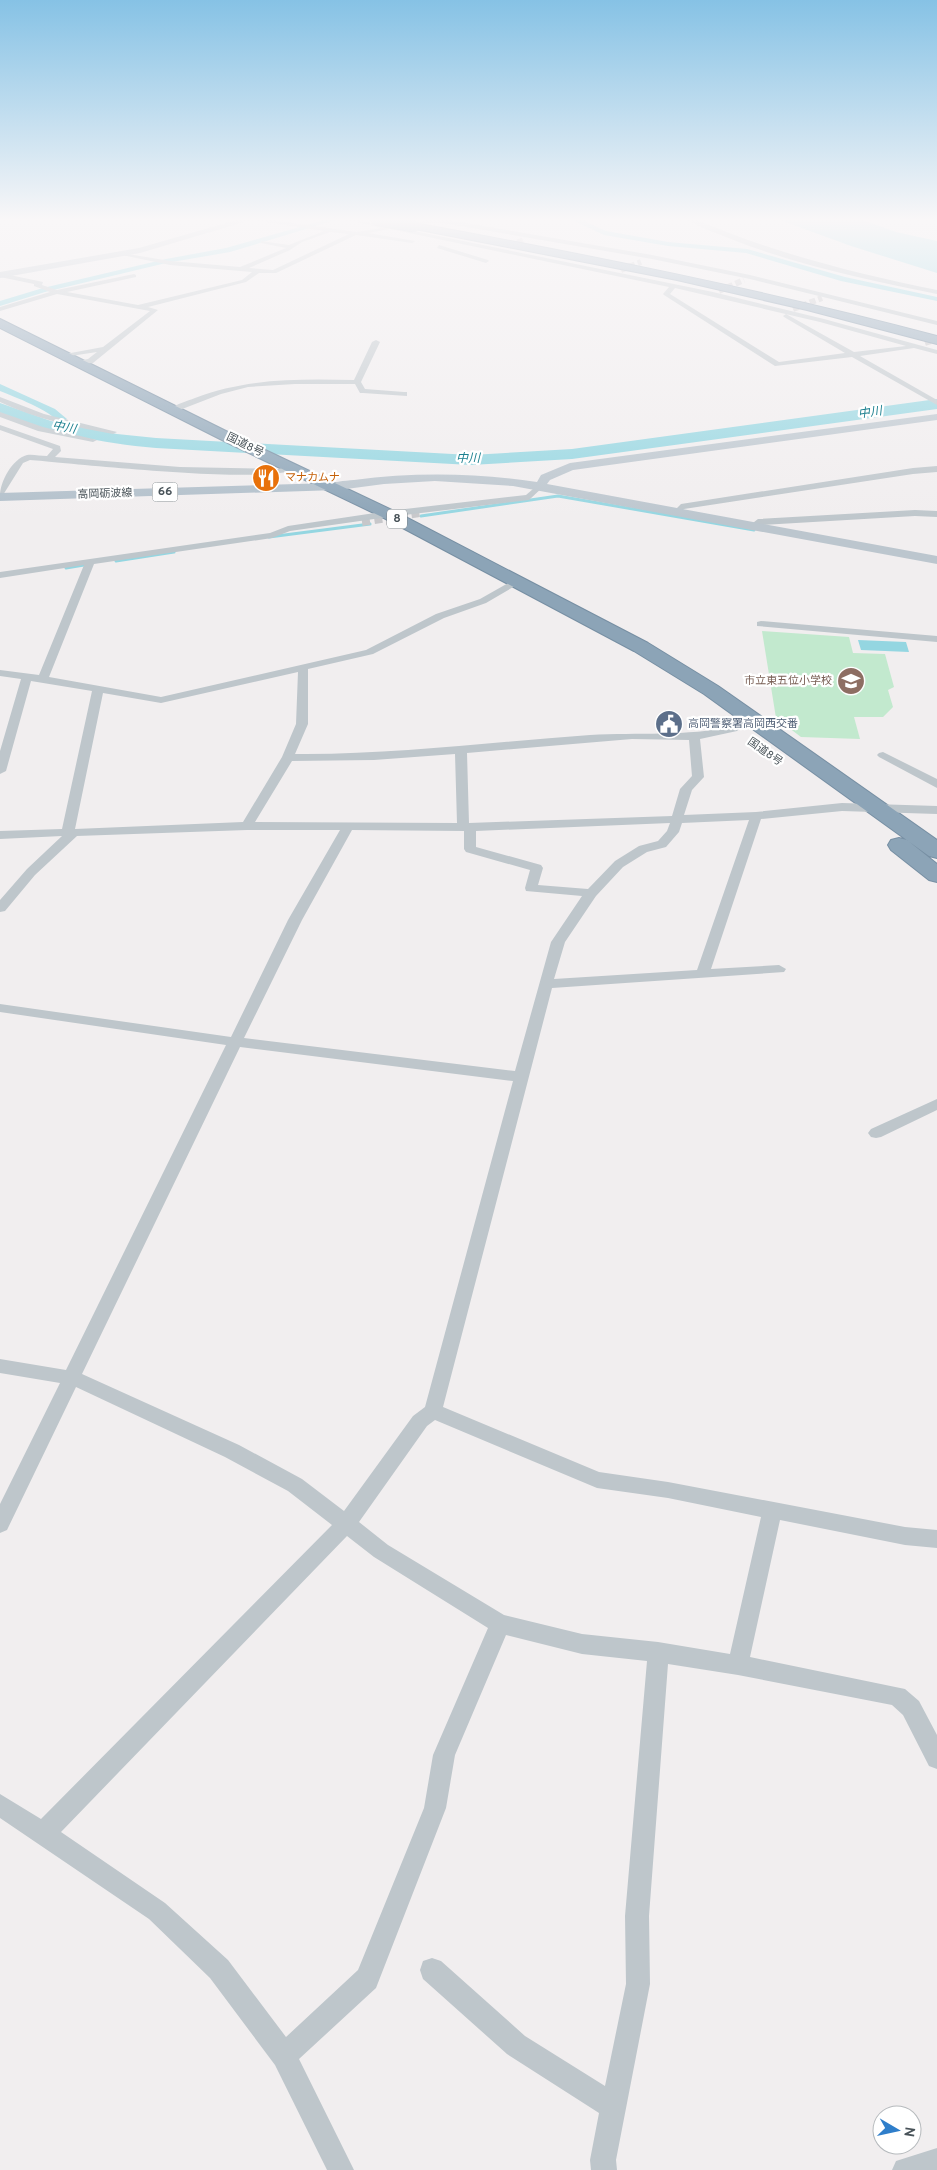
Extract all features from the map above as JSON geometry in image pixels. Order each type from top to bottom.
[{"type":"highway","points":[[863,320],[937,340]]},
{"type":"highway","points":[[885,320],[937,334]]},
{"type":"highway","name":"国道8号","points":[[0,323],[388,514],[641,647],[711,690],[937,851]]},
{"type":"highway","name":"国道8号","points":[[517,581],[658,673],[741,735]]},
{"type":"highway","points":[[819,790],[897,844],[937,875]]},
{"type":"main road","name":"高岡砺波線","points":[[0,495],[331,487]]},
{"type":"street","points":[[81,363],[90,361],[137,320]]},
{"type":"street","points":[[708,320],[778,364],[916,346],[924,343]]},
{"type":"street","points":[[794,320],[935,402]]},
{"type":"street","points":[[820,320],[937,352]]},
{"type":"street","points":[[356,382],[376,342]]},
{"type":"street","points":[[64,355],[103,349]]},
{"type":"street","points":[[174,409],[233,388],[288,382],[356,382]]},
{"type":"street","points":[[356,382],[363,391],[404,394]]},
{"type":"street","points":[[0,399],[46,418],[113,432]]},
{"type":"street","points":[[0,414],[41,428],[93,440]]},
{"type":"street","points":[[420,514],[529,498],[546,478],[570,467],[937,417]]},
{"type":"street","points":[[0,428],[56,448],[57,450],[50,457]]},
{"type":"street","points":[[0,495],[20,461],[29,457],[50,457],[180,470],[278,472],[293,468]]},
{"type":"street","points":[[677,512],[681,507],[913,471],[937,469]]},
{"type":"street","points":[[331,487],[378,480],[427,477],[491,480],[540,486],[937,560]]},
{"type":"street","points":[[272,536],[288,529],[486,501],[502,501]]},
{"type":"street","points":[[753,526],[758,522],[915,512],[937,514]]},
{"type":"street","points":[[0,575],[362,522]]},
{"type":"street","points":[[43,678],[90,562]]},
{"type":"street","points":[[0,673],[43,678],[161,700],[369,652],[440,616],[483,601],[517,581]]},
{"type":"street","points":[[761,624],[937,639]]},
{"type":"street","points":[[247,826],[288,757],[302,724],[303,668]]},
{"type":"street","points":[[0,771],[27,676]]},
{"type":"street","points":[[0,908],[31,872],[71,832],[98,689]]},
{"type":"street","points":[[43,1834],[346,1524],[420,1421],[433,1411],[558,942],[591,893],[619,864],[643,849],[662,844],[673,832],[686,789],[698,777],[694,735]]},
{"type":"street","points":[[288,757],[343,758],[632,736],[741,735]]},
{"type":"street","points":[[461,750],[466,827],[470,849],[537,868],[531,888],[591,893]]},
{"type":"street","points":[[883,755],[937,784]]},
{"type":"street","points":[[0,835],[247,826],[466,827],[756,816],[842,807],[937,810]]},
{"type":"street","points":[[702,974],[756,816]]},
{"type":"street","points":[[0,1524],[73,1378],[295,920],[348,826]]},
{"type":"street","points":[[546,984],[779,969]]},
{"type":"street","points":[[0,1008],[236,1042],[522,1077]]},
{"type":"street","points":[[876,1133],[937,1104]]},
{"type":"street","points":[[0,1366],[73,1378],[232,1451],[295,1485],[381,1551],[500,1624],[582,1644],[658,1652],[738,1665],[897,1696],[911,1708],[937,1758]]},
{"type":"street","points":[[433,1411],[597,1480],[668,1490],[905,1536],[937,1538]]},
{"type":"street","points":[[738,1665],[772,1511]]},
{"type":"street","points":[[284,2056],[367,1979],[435,1808],[444,1755],[500,1624]]},
{"type":"street","points":[[604,2170],[603,2160],[638,1984],[637,1916],[658,1652]]},
{"type":"street","points":[[0,1805],[157,1911],[219,1969],[284,2056],[342,2170]]},
{"type":"street","points":[[432,1970],[516,2045],[614,2107]]},
{"type":"street","points":[[905,2170],[937,2161]]},
{"type":"green space","points":[[762,631],[849,637],[853,653],[885,654],[894,687],[888,690],[893,707],[883,717],[854,717],[860,739],[801,737],[776,718]]},
{"type":"water","points":[[858,640],[906,642],[909,652],[861,650]]},
{"type":"waterway","points":[[0,387],[52,411],[62,419],[60,420]]},
{"type":"waterway","name":"中川","points":[[0,408],[47,425],[117,439],[156,443],[471,460],[572,454],[937,404]]},
{"type":"waterway","points":[[421,516],[558,496],[754,530]]},
{"type":"waterway","points":[[269,537],[370,524]]},
{"type":"waterway","points":[[116,561],[174,552]]},
{"type":"waterway","points":[[66,568],[90,564]]},
{"type":"tunnel","points":[[925,343],[937,339]]},
{"type":"tunnel","points":[[362,522],[420,513]]},
{"type":"place","name":"マナカムナ","points":[[266,478]]},
{"type":"place","name":"市立東五位小学校","points":[[851,681]]},
{"type":"place","name":"高岡警察署高岡西交番","points":[[669,724]]}]
